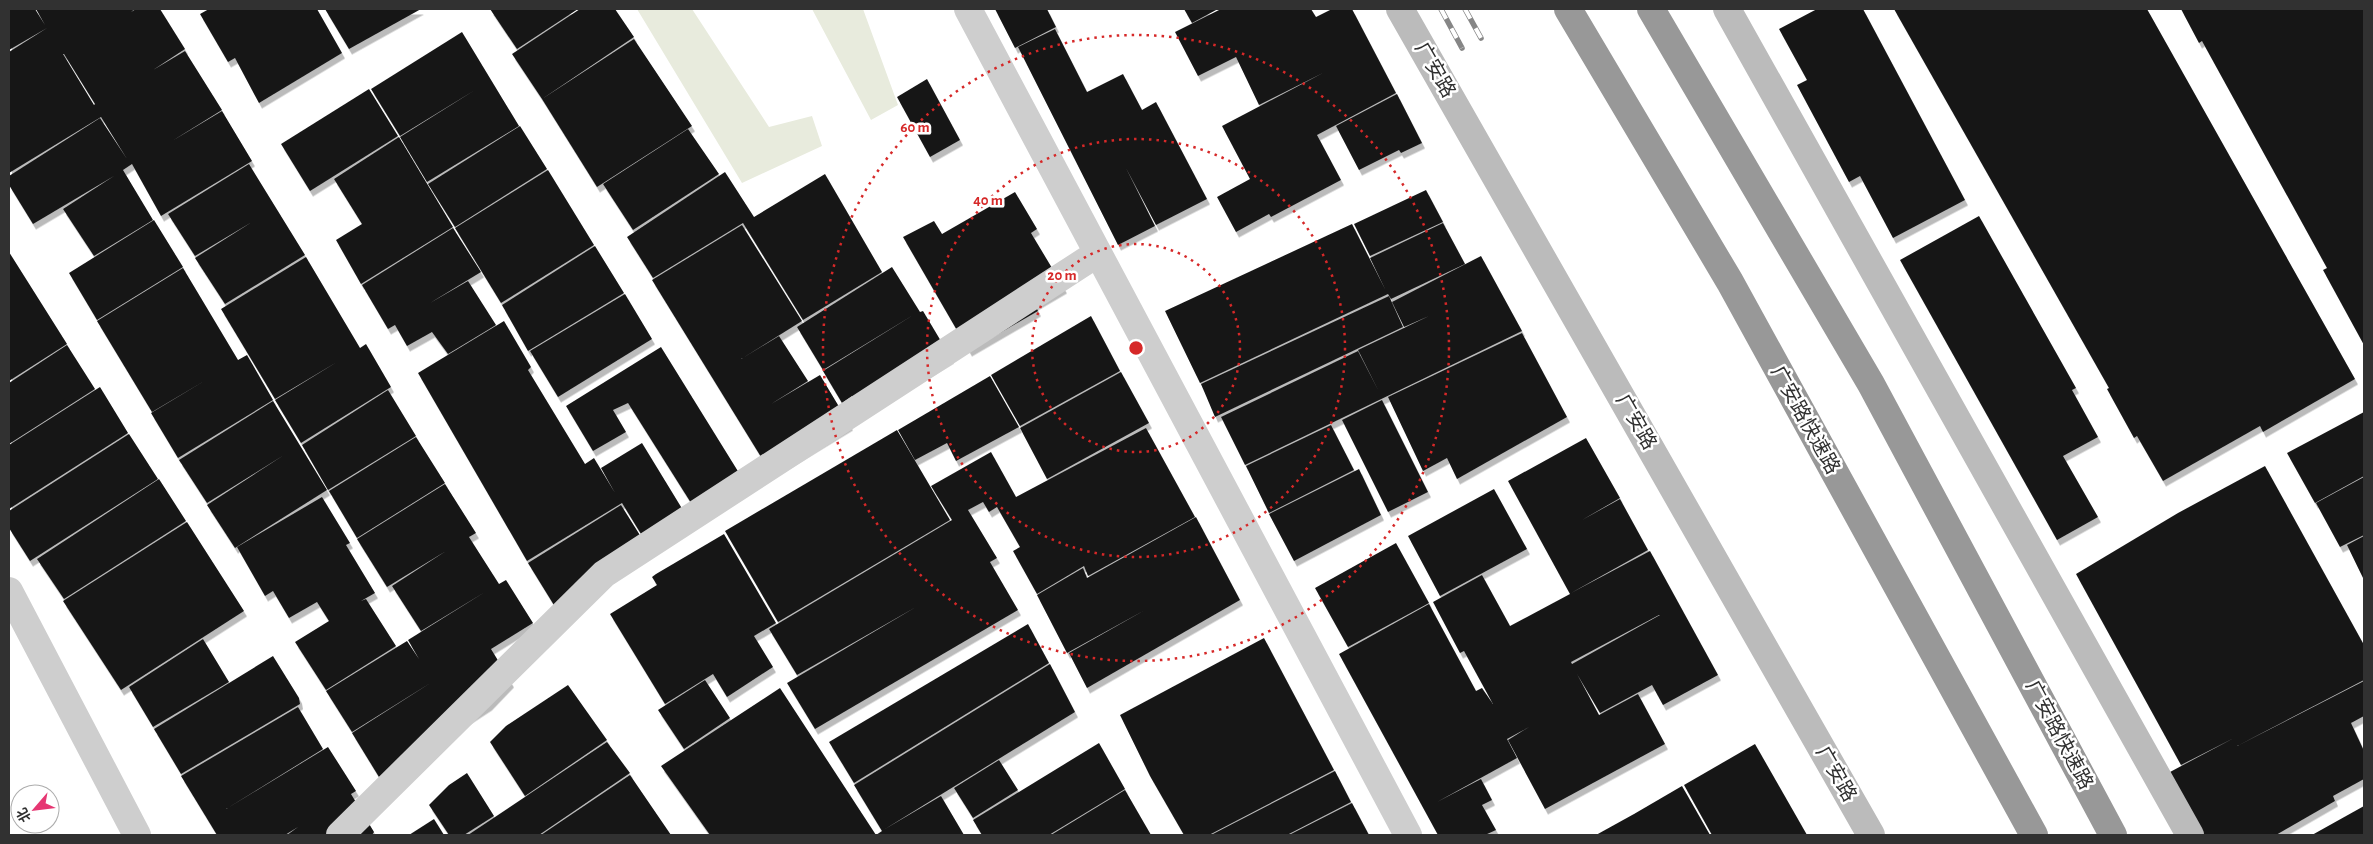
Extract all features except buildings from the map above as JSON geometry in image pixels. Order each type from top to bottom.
[{"type":"highway","name":"广安路快速路","points":[[1568,9],[1730,282],[2034,835]]},
{"type":"highway","name":"广安路快速路","points":[[1651,9],[1871,384],[2113,835]]},
{"type":"main road","name":"广安路","points":[[1400,9],[1871,835]]},
{"type":"main road","points":[[1734,11],[2190,835]]},
{"type":"street","points":[[968,9],[1408,835]]},
{"type":"street","points":[[340,835],[604,574],[1098,253]]},
{"type":"street","points":[[9,591],[137,835]]},
{"type":"shaded area","points":[[637,9],[692,9],[769,127],[812,116],[822,146],[742,183]]},
{"type":"shaded area","points":[[812,9],[863,9],[898,105],[871,120]]},
{"type":"railway","points":[[1441,9],[1462,48]]},
{"type":"railway","points":[[1465,9],[1481,38]]}]
